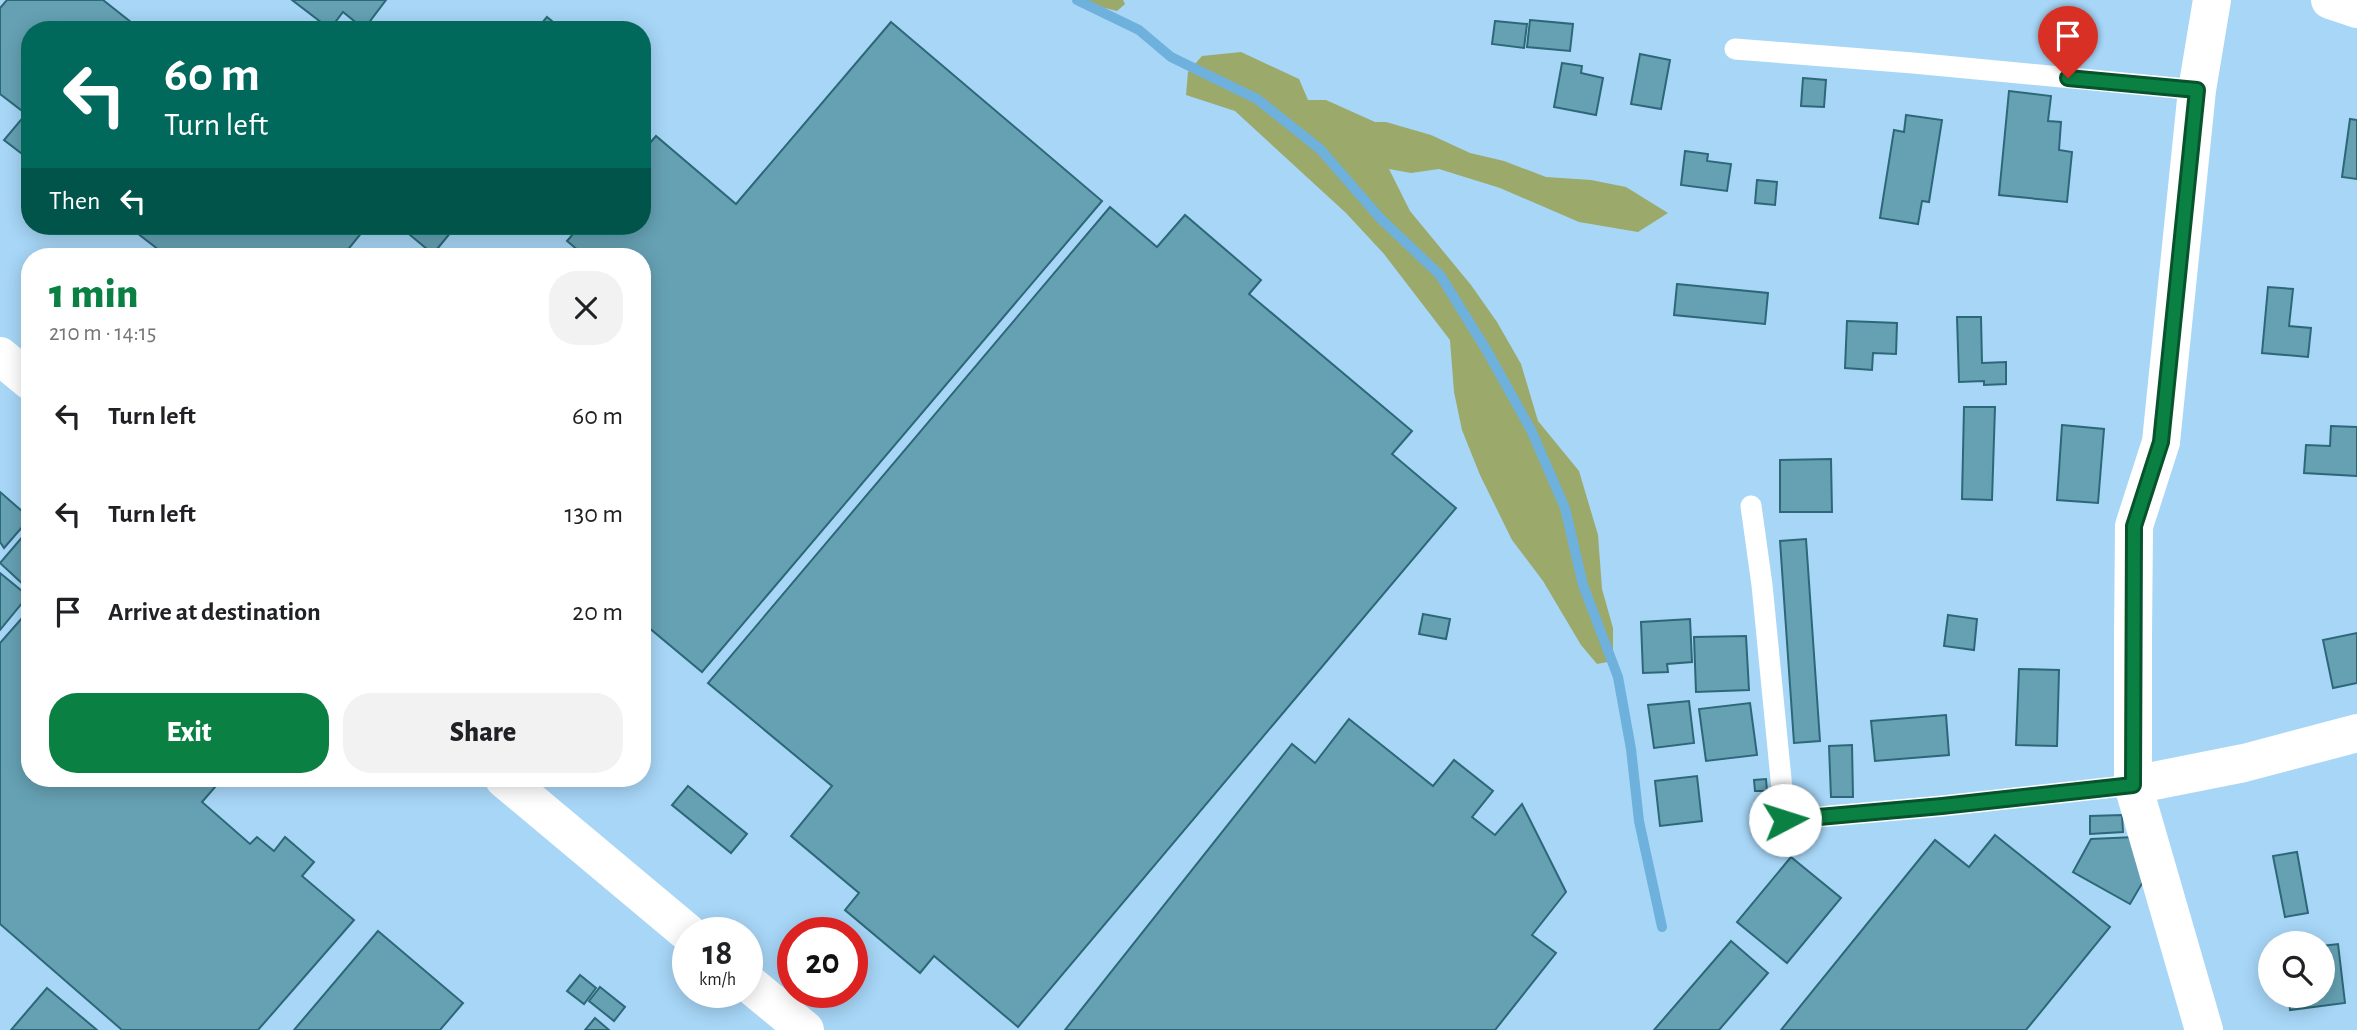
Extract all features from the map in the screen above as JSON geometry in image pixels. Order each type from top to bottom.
[{"type":"street","points":[[2204,1030],[2133,785],[2134,526],[2161,442],[2197,90],[2212,0]]},
{"type":"street","points":[[2330,0],[2357,9]]},
{"type":"street","points":[[0,356],[21,374]]},
{"type":"street","points":[[2133,785],[2244,763],[2357,733]]},
{"type":"street","points":[[514,787],[672,920]]},
{"type":"street","points":[[763,995],[805,1030]]},
{"type":"lane","points":[[1735,49],[2197,90]]},
{"type":"lane","points":[[1751,506],[1762,585],[1785,820],[2133,785]]},
{"type":"green space","points":[[1072,0],[1123,0],[1125,4],[1117,11]]},
{"type":"green space","points":[[1241,52],[1299,79],[1308,100],[1326,100],[1375,122],[1386,122],[1431,135],[1470,153],[1504,161],[1546,177],[1591,180],[1626,187],[1668,213],[1638,232],[1579,222],[1500,188],[1439,169],[1411,173],[1389,169],[1410,211],[1471,285],[1497,322],[1521,364],[1538,421],[1579,471],[1598,535],[1602,589],[1613,628],[1613,661],[1597,664],[1581,645],[1543,581],[1512,540],[1480,475],[1462,430],[1454,392],[1450,340],[1384,254],[1346,213],[1235,111],[1186,95],[1188,72],[1202,56]]},
{"type":"building","points":[[7,0],[103,0],[130,21],[21,21],[21,110],[0,94],[0,8]]},
{"type":"building","points":[[292,0],[386,0],[370,21],[354,21],[343,12],[336,21],[320,21]]},
{"type":"building","points":[[1530,20],[1573,24],[1570,51],[1527,47]]},
{"type":"building","points":[[1495,21],[1527,24],[1524,48],[1492,44]]},
{"type":"building","points":[[891,22],[1102,201],[702,672],[651,630],[651,248],[575,248],[567,241],[572,235],[651,235],[651,142],[656,136],[736,204]]},
{"type":"building","points":[[1640,54],[1670,60],[1661,109],[1631,104]]},
{"type":"building","points":[[1562,63],[1582,66],[1581,73],[1603,78],[1596,115],[1554,107]]},
{"type":"building","points":[[1803,78],[1826,80],[1824,107],[1801,106]]},
{"type":"building","points":[[2009,91],[2051,96],[2048,121],[2061,122],[2059,150],[2072,152],[2067,202],[1999,195]]},
{"type":"building","points":[[1906,115],[1942,120],[1929,202],[1922,201],[1918,224],[1880,218],[1894,130],[1904,132]]},
{"type":"building","points":[[2350,119],[2357,120],[2357,179],[2342,177]]},
{"type":"building","points":[[21,120],[21,153],[4,140]]},
{"type":"building","points":[[1685,151],[1708,154],[1707,161],[1731,164],[1727,191],[1681,185]]},
{"type":"building","points":[[1757,180],[1777,182],[1775,205],[1755,203]]},
{"type":"building","points":[[1110,207],[1157,247],[1185,215],[1261,280],[1249,294],[1412,431],[1392,454],[1456,508],[1018,1027],[934,956],[920,973],[868,929],[868,917],[853,917],[845,910],[859,893],[791,836],[832,786],[708,683]]},
{"type":"building","points":[[140,235],[360,235],[349,248],[156,248]]},
{"type":"building","points":[[410,235],[449,235],[438,248],[426,248]]},
{"type":"building","points":[[1677,284],[1768,293],[1765,324],[1674,315]]},
{"type":"building","points":[[2268,287],[2293,289],[2289,326],[2311,328],[2308,357],[2262,353]]},
{"type":"building","points":[[1957,317],[1981,317],[1982,363],[2006,362],[2006,384],[1959,382]]},
{"type":"building","points":[[1847,321],[1897,323],[1896,354],[1873,353],[1872,370],[1845,368]]},
{"type":"building","points":[[1964,407],[1995,407],[1992,500],[1962,499]]},
{"type":"building","points":[[2062,425],[2104,429],[2098,503],[2057,500]]},
{"type":"building","points":[[2331,426],[2357,427],[2357,476],[2304,473],[2306,445],[2330,446]]},
{"type":"building","points":[[1831,459],[1832,512],[1780,512],[1780,460]]},
{"type":"building","points":[[0,492],[21,510],[21,528],[4,548],[0,542]]},
{"type":"building","points":[[21,538],[21,582],[0,563]]},
{"type":"building","points":[[1806,539],[1820,741],[1794,743],[1780,541]]},
{"type":"building","points":[[0,573],[21,590],[21,604],[0,630]]},
{"type":"building","points":[[1423,614],[1450,619],[1446,639],[1419,634]]},
{"type":"building","points":[[1948,615],[1977,619],[1974,650],[1944,646]]},
{"type":"building","points":[[21,619],[21,787],[215,787],[202,802],[250,844],[257,837],[274,851],[285,837],[314,862],[302,876],[354,920],[258,1030],[122,1030],[0,924],[0,643]]},
{"type":"building","points":[[1690,619],[1692,662],[1667,664],[1668,672],[1643,673],[1641,622]]},
{"type":"building","points":[[2357,633],[2357,683],[2333,688],[2323,640]]},
{"type":"building","points":[[1746,636],[1749,690],[1696,692],[1694,637]]},
{"type":"building","points":[[2019,669],[2059,670],[2057,746],[2016,745]]},
{"type":"building","points":[[1689,701],[1694,743],[1654,748],[1648,705]]},
{"type":"building","points":[[1750,703],[1757,755],[1706,761],[1699,709]]},
{"type":"building","points":[[1946,715],[1949,755],[1875,761],[1871,721]]},
{"type":"building","points":[[1349,719],[1433,786],[1454,760],[1493,791],[1472,817],[1495,835],[1522,804],[1566,892],[1532,935],[1556,953],[1495,1030],[1065,1030],[1292,744],[1315,763]]},
{"type":"building","points":[[1852,745],[1853,797],[1831,797],[1829,746]]},
{"type":"building","points":[[1697,776],[1702,821],[1660,826],[1655,781]]},
{"type":"building","points":[[1766,779],[1767,791],[1755,791],[1754,780]]},
{"type":"building","points":[[688,786],[747,834],[731,853],[672,805]]},
{"type":"building","points":[[2122,815],[2123,832],[2090,834],[2090,816]]},
{"type":"building","points":[[1995,835],[2110,927],[2026,1030],[1781,1030],[1935,840],[1969,867]]},
{"type":"building","points":[[2135,837],[2147,875],[2130,904],[2073,872],[2091,839]]},
{"type":"building","points":[[2297,852],[2308,913],[2285,917],[2273,856]]},
{"type":"building","points":[[1791,857],[1841,898],[1787,963],[1737,922]]},
{"type":"building","points":[[378,931],[463,1003],[440,1030],[294,1030]]},
{"type":"building","points":[[1731,941],[1768,973],[1719,1030],[1654,1030]]},
{"type":"building","points":[[2335,944],[2338,944],[2345,1003],[2335,1004]]},
{"type":"building","points":[[580,975],[596,988],[584,1004],[567,991]]},
{"type":"building","points":[[600,987],[625,1007],[614,1021],[589,1001]]},
{"type":"building","points":[[47,988],[97,1030],[11,1030]]},
{"type":"building","points":[[595,1018],[609,1030],[585,1030]]},
{"type":"waterway","points":[[1077,0],[1139,30],[1171,57],[1257,99],[1320,149],[1380,218],[1440,275],[1531,430],[1565,508],[1583,585],[1618,677],[1631,749],[1639,821],[1662,927]]},
{"type":"route","points":[[1785,820],[2133,785],[2134,526],[2161,442],[2197,90],[2068,78]]}]
